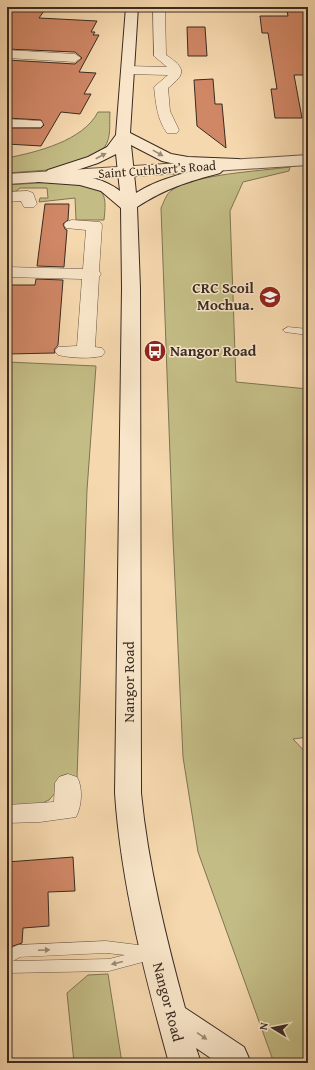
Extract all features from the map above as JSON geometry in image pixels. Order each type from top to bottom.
[{"type":"main road","name":"Nangor Road","points":[[132,7],[123,135],[128,181],[131,288],[128,793],[130,820],[155,953],[170,1014],[185,1063]]},
{"type":"main road","points":[[38,177],[93,160],[112,150],[123,135],[167,158],[188,162],[238,164]]},
{"type":"main road","name":"Saint Cuthbert’s Road","points":[[7,179],[308,160]]},
{"type":"main road","points":[[38,177],[82,180],[107,188],[128,206],[152,190],[175,180],[238,164]]},
{"type":"main road","points":[[170,1014],[233,1056],[235,1063]]},
{"type":"street","points":[[159,7],[160,56],[173,65],[175,71],[175,76],[173,79],[161,87],[163,110],[172,130]]},
{"type":"street","points":[[7,54],[75,58]]},
{"type":"street","points":[[127,70],[175,71]]},
{"type":"street","points":[[7,122],[36,124]]},
{"type":"street","points":[[7,197],[28,196],[29,204]]},
{"type":"street","points":[[64,351],[91,351],[94,225],[72,225]]},
{"type":"street","points":[[7,272],[92,274]]},
{"type":"street","points":[[7,814],[40,814],[67,810],[68,783]]},
{"type":"lane","points":[[288,330],[308,332]]},
{"type":"lane","points":[[7,957],[18,951],[106,947],[155,953]]},
{"type":"lane","points":[[7,967],[109,965],[155,953]]},
{"type":"shaded area","points":[[98,112],[110,112],[110,130],[108,141],[96,155],[48,170],[7,173],[7,158],[58,144],[71,138],[82,131]]},
{"type":"shaded area","points":[[290,167],[289,171],[243,182],[230,211],[236,382],[308,389],[308,737],[293,739],[308,755],[308,1063],[274,1063],[198,852],[183,757],[173,538],[161,208],[172,190],[196,180],[229,174]]},
{"type":"shaded area","points":[[68,181],[93,188],[102,193],[105,207],[104,220],[76,220],[75,198],[39,202],[40,198],[48,198],[47,188],[20,188],[14,193],[7,193],[7,185]]},
{"type":"shaded area","points":[[7,362],[96,366],[87,490],[77,778],[55,793],[49,800],[40,804],[7,805]]},
{"type":"shaded area","points":[[108,974],[122,1063],[74,1063],[67,993],[88,975]]},
{"type":"building","points":[[7,9],[44,11],[39,18],[97,21],[91,32],[95,32],[93,35],[99,35],[79,72],[96,73],[84,94],[91,94],[80,114],[61,112],[41,146],[7,144],[7,128],[41,128],[44,125],[41,120],[7,118],[7,60],[75,64],[82,58],[75,52],[7,49]]},
{"type":"building","points":[[287,11],[308,11],[308,75],[294,75],[302,118],[275,118],[271,89],[277,89],[268,33],[262,33],[260,16],[288,16]]},
{"type":"building","points":[[187,27],[205,27],[207,56],[188,56]]},
{"type":"building","points":[[213,79],[215,104],[222,104],[226,148],[197,126],[194,80]]},
{"type":"building","points":[[45,204],[69,204],[68,220],[63,224],[67,230],[64,267],[37,266]]},
{"type":"building","points":[[36,279],[63,280],[58,345],[54,350],[55,353],[7,354],[7,285],[35,285]]},
{"type":"building","points":[[73,857],[75,891],[48,892],[49,926],[23,928],[22,943],[7,948],[7,862]]},
{"type":"place","name":"CRC Scoil Mochua.","points":[[270,297]]},
{"type":"place","name":"Nangor Road","points":[[155,351]]}]
